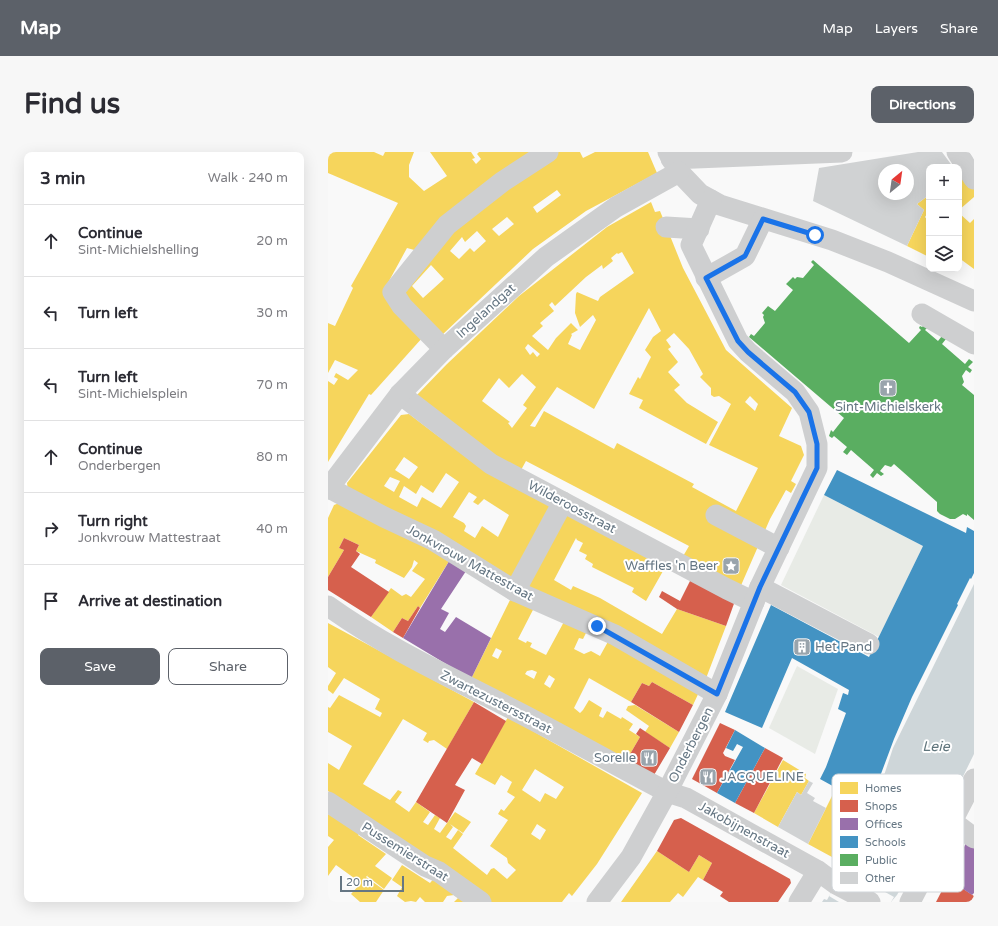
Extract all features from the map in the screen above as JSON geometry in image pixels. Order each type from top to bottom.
[{"type":"street","points":[[444,349],[402,306],[393,292],[447,225],[502,182],[548,152]]},
{"type":"street","points":[[673,161],[842,152]]},
{"type":"street","points":[[957,152],[974,178]]},
{"type":"street","points":[[673,161],[700,194],[720,205],[832,240],[888,262],[974,301]]},
{"type":"street","name":"Ingelandgat","points":[[328,489],[400,394],[444,349],[546,257],[616,207],[673,161]]},
{"type":"street","points":[[711,200],[691,245],[706,278],[745,256],[763,219]]},
{"type":"street","points":[[668,233],[699,229]]},
{"type":"street","name":"Onderbergen","points":[[597,902],[631,857],[667,792],[717,694],[757,595],[817,468],[817,444],[809,412],[795,392],[748,352],[738,341],[706,278]]},
{"type":"street","points":[[922,314],[974,344]]},
{"type":"street","name":"Wilderoosstraat","points":[[400,394],[491,464],[562,502],[727,589],[757,595],[869,644]]},
{"type":"street","name":"Jonkvrouw Mattestraat","points":[[328,489],[433,540],[515,590],[615,635],[717,694]]},
{"type":"street","points":[[515,590],[562,502]]},
{"type":"street","points":[[716,515],[779,548]]},
{"type":"street","name":"Zwartezustersstraat","points":[[328,606],[345,618],[448,678],[513,709],[667,792]]},
{"type":"street","points":[[964,799],[974,779]]},
{"type":"street","name":"Jakobijnenstraat","points":[[667,792],[686,798],[818,871],[832,881]]},
{"type":"street","name":"Pussemierstraat","points":[[328,802],[425,866],[438,872],[481,902]]},
{"type":"street","points":[[964,830],[974,838]]},
{"type":"street","points":[[799,902],[818,871]]},
{"type":"street","name":"Jakobijnenstraat","points":[[851,892],[870,902]]},
{"type":"street","points":[[910,902],[915,892]]},
{"type":"shaded area","points":[[824,495],[923,546],[879,637],[781,585]]},
{"type":"shaded area","points":[[797,666],[838,689],[815,754],[769,728]]},
{"type":"water","name":"Leie","points":[[974,584],[974,754],[964,774],[884,774],[893,748]]},
{"type":"water","points":[[832,891],[832,892],[899,892],[891,902],[822,902],[824,899],[827,900]]},
{"type":"pier","points":[[832,891],[832,892],[885,892],[894,897],[891,902],[839,902],[829,896]]},
{"type":"building: Homes","points":[[328,152],[374,152],[383,156],[385,152],[414,152],[409,165],[409,177],[424,191],[447,176],[430,152],[471,152],[475,158],[472,159],[476,164],[481,159],[477,154],[479,152],[536,152],[418,251],[407,248],[383,292],[423,337],[371,395],[369,394],[328,462],[328,381],[334,385],[338,379],[334,377],[336,373],[348,380],[358,370],[335,360],[328,373],[328,323],[335,326],[353,288],[351,286],[398,203],[328,173]]},
{"type":"building: Homes","points":[[557,152],[580,152],[583,158],[595,152],[648,152],[657,173],[586,211],[533,249],[441,336],[400,292],[452,226]],"holes":[[[557,190],[561,195],[537,213],[533,207]],[[507,217],[514,224],[499,236],[492,229]],[[477,231],[486,241],[474,252],[470,248],[459,259],[450,251],[462,237],[465,242]],[[431,265],[444,279],[423,298],[412,286]]]},
{"type":"building: Homes","points":[[962,177],[974,189],[974,197],[962,207]]},
{"type":"building: Homes","points":[[926,197],[926,256],[907,246],[924,210],[917,204]]},
{"type":"building: Homes","points":[[651,202],[655,212],[660,211],[683,268],[726,350],[792,408],[779,436],[801,446],[804,455],[791,481],[796,484],[791,493],[786,490],[770,519],[739,590],[682,558],[689,546],[526,461],[521,470],[505,465],[415,397],[447,364],[519,296],[607,227]],"holes":[[[622,252],[634,273],[600,297],[598,301],[577,292],[576,294],[575,313],[580,327],[593,315],[596,320],[580,350],[568,344],[572,335],[571,334],[578,330],[571,323],[556,338],[548,350],[532,336],[543,326],[540,323],[554,311],[549,305],[552,302],[555,306],[586,277],[602,265],[603,269],[613,261],[611,258],[617,253]],[[649,308],[661,331],[653,337],[645,350],[651,357],[640,379],[638,377],[629,394],[643,400],[639,408],[706,444],[718,422],[687,403],[674,390],[680,385],[668,372],[678,362],[668,349],[671,347],[666,340],[674,333],[689,349],[703,374],[700,377],[711,388],[711,395],[714,397],[719,396],[731,404],[709,445],[758,468],[736,511],[692,487],[694,484],[617,443],[614,449],[544,411],[535,427],[530,426],[557,387],[594,409]],[[528,344],[540,354],[537,357],[533,352],[530,355],[525,348]],[[522,374],[536,387],[523,405],[527,408],[512,428],[508,423],[510,422],[482,401],[499,378],[509,388]],[[750,396],[758,404],[755,411],[745,402]]]},
{"type":"building: Homes","points":[[962,216],[970,223],[974,219],[974,269],[962,260]]},
{"type":"building: Homes","points":[[409,414],[438,436],[553,508],[512,580],[348,491],[347,483],[401,415]],"holes":[[[404,457],[418,467],[409,479],[395,470]],[[446,473],[459,482],[441,508],[422,497],[417,507],[399,497],[404,486],[416,494],[421,485],[433,493]],[[390,477],[400,481],[394,492],[384,486]],[[469,492],[477,497],[473,502],[478,505],[484,499],[509,515],[498,537],[482,526],[475,538],[464,531],[466,526],[464,523],[453,517]]]},
{"type":"building: Homes","points":[[342,502],[451,558],[420,608],[418,606],[408,621],[402,618],[393,632],[371,617],[391,588],[402,596],[406,594],[411,597],[425,579],[412,571],[418,563],[414,560],[412,567],[404,578],[375,563],[376,560],[356,551],[359,545],[344,538],[339,548],[344,550],[328,577],[328,518],[334,505]]},
{"type":"building: Homes","points":[[564,511],[667,564],[646,601],[632,592],[634,588],[592,567],[593,564],[585,559],[587,555],[579,551],[583,543],[576,538],[554,580],[571,590],[573,586],[600,598],[662,634],[677,609],[726,626],[705,681],[526,589]]},
{"type":"building: Homes","points":[[513,594],[536,604],[518,639],[526,643],[527,641],[532,643],[530,647],[546,655],[566,618],[588,629],[583,639],[579,638],[574,649],[584,654],[591,651],[600,656],[610,638],[700,690],[693,705],[652,682],[649,686],[642,683],[631,702],[589,678],[574,708],[580,713],[589,700],[602,708],[599,716],[603,718],[607,711],[621,719],[622,717],[633,724],[629,730],[640,737],[626,761],[471,679]],"holes":[[[496,648],[502,651],[498,659],[492,656]],[[532,670],[537,672],[534,679],[525,674],[527,671]],[[549,675],[555,679],[550,688],[544,684]]]},
{"type":"building: Homes","points":[[328,623],[474,702],[447,749],[434,740],[429,741],[428,743],[423,740],[427,733],[403,719],[363,784],[390,800],[398,790],[402,792],[395,802],[409,812],[416,802],[430,812],[423,822],[428,825],[435,815],[440,818],[434,829],[440,833],[455,812],[471,822],[463,833],[450,824],[453,827],[446,837],[451,840],[458,830],[463,834],[453,848],[487,875],[491,869],[494,868],[507,879],[516,870],[508,863],[507,858],[490,846],[508,820],[498,814],[501,809],[504,811],[515,797],[507,792],[512,782],[501,775],[495,785],[475,774],[508,717],[642,793],[597,864],[572,896],[569,893],[562,902],[488,902],[328,791],[328,763],[339,770],[352,746],[328,732],[328,707],[330,708],[339,695],[380,717],[382,713],[375,709],[380,699],[344,678],[333,694],[328,690],[328,686],[336,673],[328,667]],"holes":[[[535,769],[564,787],[556,799],[545,793],[540,802],[522,790]],[[537,824],[546,830],[540,840],[531,834]]]},
{"type":"building: Homes","points":[[635,705],[679,732],[670,748],[645,732],[649,726],[626,710],[628,706]]},
{"type":"building: Homes","points":[[783,760],[806,774],[805,778],[809,781],[801,795],[797,792],[778,827],[754,813]]},
{"type":"building: Homes","points":[[832,796],[832,857],[808,844]]},
{"type":"building: Homes","points":[[328,814],[359,833],[358,835],[386,854],[375,866],[392,878],[384,889],[367,876],[374,868],[366,877],[384,890],[376,902],[360,902],[351,894],[361,883],[336,865],[328,876],[328,847],[334,840],[328,836]]},
{"type":"building: Homes","points":[[657,851],[689,872],[699,855],[712,863],[703,880],[698,877],[683,897],[678,893],[670,902],[621,902]]},
{"type":"building: Homes","points":[[402,865],[430,883],[436,876],[473,902],[454,902],[458,898],[454,895],[447,896],[443,902],[425,902],[420,897],[416,902],[405,902],[397,896],[402,887],[392,880]]},
{"type":"building: Shops","points":[[344,538],[359,545],[356,551],[360,554],[351,567],[389,592],[371,617],[328,590],[328,577],[344,550],[339,548]]},
{"type":"building: Shops","points":[[692,577],[736,598],[726,626],[677,609],[659,597],[662,591],[680,601]]},
{"type":"building: Shops","points":[[418,606],[420,608],[403,638],[393,632],[402,618],[408,621]]},
{"type":"building: Shops","points":[[652,682],[693,705],[679,732],[631,702],[642,683],[649,686]]},
{"type":"building: Shops","points":[[474,702],[506,721],[482,764],[472,758],[455,785],[465,790],[447,823],[416,802]]},
{"type":"building: Shops","points":[[720,723],[735,730],[723,753],[725,756],[735,760],[717,793],[692,779]]},
{"type":"building: Shops","points":[[640,728],[670,748],[654,775],[626,761],[640,737],[636,734]]},
{"type":"building: Shops","points":[[765,748],[783,758],[754,813],[735,803]]},
{"type":"building: Shops","points":[[681,818],[790,879],[791,883],[778,902],[729,902],[720,896],[723,892],[703,880],[712,863],[699,855],[689,872],[657,851],[674,820]]},
{"type":"building: Shops","points":[[964,889],[974,896],[974,902],[936,902],[941,892],[964,892]]},
{"type":"building: Offices","points":[[451,558],[468,568],[441,609],[449,613],[440,629],[445,632],[456,617],[491,638],[471,679],[403,638]]},
{"type":"building: Offices","points":[[967,841],[974,846],[974,893],[972,895],[964,890],[964,847]]},
{"type":"building: Schools","name":"Het Pand","points":[[837,470],[966,533],[967,527],[974,531],[974,573],[957,604],[958,605],[912,697],[881,774],[832,774],[832,786],[820,779],[846,713],[838,709],[843,693],[848,695],[849,690],[792,658],[762,728],[725,712],[771,605],[869,657],[923,546],[824,495]]},
{"type":"building: Schools","points":[[735,730],[765,748],[735,803],[717,793],[743,747],[737,744],[733,751],[726,748]]},
{"type":"building: Public","name":"Sint-Michielskerk","points":[[813,260],[909,343],[921,330],[919,328],[920,326],[922,327],[924,325],[927,328],[925,330],[938,341],[942,336],[946,339],[942,344],[965,364],[969,359],[973,362],[968,367],[972,370],[970,373],[966,370],[962,376],[964,382],[962,385],[974,395],[974,520],[967,514],[967,516],[963,514],[955,519],[950,519],[940,514],[937,511],[937,502],[894,464],[891,467],[885,465],[880,471],[884,474],[881,476],[877,473],[873,478],[870,475],[874,470],[851,450],[847,455],[843,452],[847,447],[834,436],[832,438],[829,436],[831,430],[833,432],[844,418],[749,337],[751,334],[754,336],[765,323],[763,317],[764,315],[762,313],[768,306],[775,311],[793,290],[786,284],[793,277],[795,279],[797,277],[803,278],[814,265],[811,262]]},
{"type":"building: Other","points":[[918,152],[942,152],[951,164],[926,164],[926,197],[917,204],[924,210],[907,246],[813,201],[819,168]]},
{"type":"building: Other","points":[[809,781],[813,783],[807,793],[815,798],[813,801],[826,808],[808,844],[778,827],[797,792],[801,795]]},
{"type":"place","name":"Sint-Michielskerk","points":[[888,388]]},
{"type":"place","name":"Waffles 'n Beer","points":[[731,566]]},
{"type":"place","name":"Het Pand","points":[[802,647]]},
{"type":"place","name":"Sorelle","points":[[649,758]]},
{"type":"place","name":"JACQUELINE","points":[[708,777]]},
{"type":"route","points":[[597,626],[717,694],[760,587],[817,468],[817,444],[816,435],[809,412],[795,392],[748,352],[738,341],[706,278],[745,256],[763,219],[815,235]]}]
